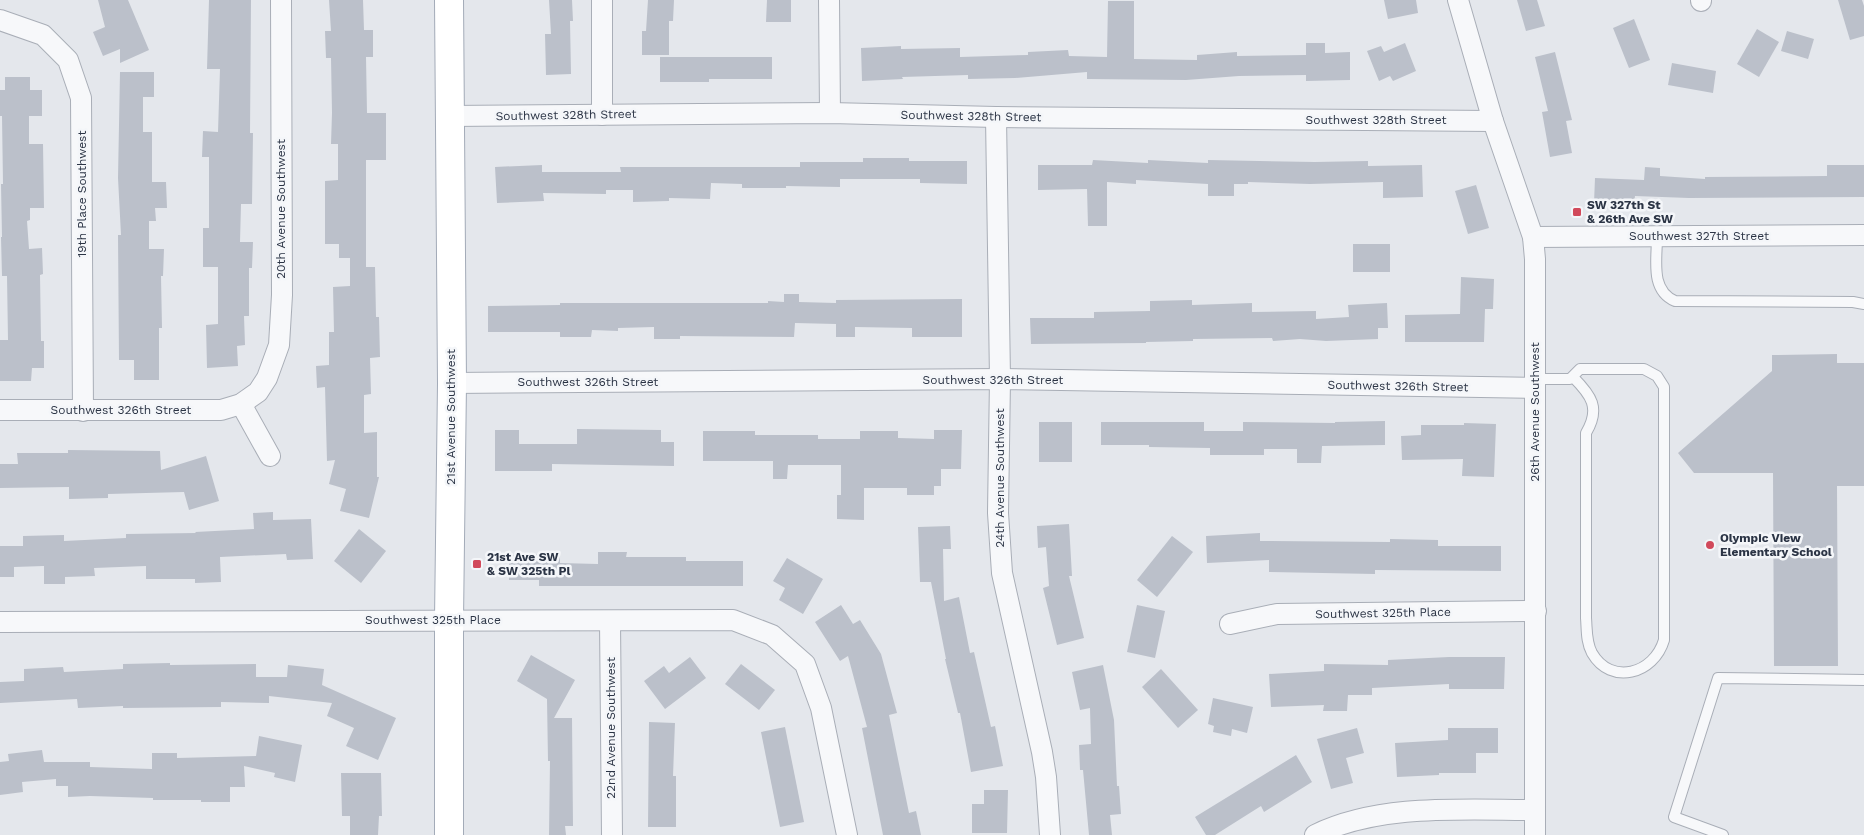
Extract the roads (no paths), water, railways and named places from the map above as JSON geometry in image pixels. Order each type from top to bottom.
[{"type":"main road","name":"21st Avenue Southwest","points":[[449,0],[452,383],[449,835]]},
{"type":"street","name":"20th Avenue Southwest","points":[[240,404],[258,392],[267,378],[279,345],[282,295],[281,0]]},
{"type":"street","points":[[602,0],[602,115]]},
{"type":"street","points":[[829,0],[830,113]]},
{"type":"street","name":"26th Avenue Southwest","points":[[1458,0],[1494,121],[1533,237],[1535,258],[1535,835]]},
{"type":"street","name":"19th Place Southwest","points":[[0,20],[43,35],[68,60],[81,98],[83,411]]},
{"type":"street","name":"Southwest 328th Street","points":[[449,116],[830,113],[996,117],[1494,121]]},
{"type":"street","name":"24th Avenue Southwest","points":[[996,117],[1000,379],[998,513],[1002,573],[1042,752],[1046,777],[1050,835]]},
{"type":"street","name":"Southwest 327th Street","points":[[1533,237],[1864,235]]},
{"type":"street","name":"Southwest 326th Street","points":[[452,383],[1000,379],[1535,384]]},
{"type":"street","name":"Southwest 326th Street","points":[[0,410],[220,410],[240,404]]},
{"type":"street","points":[[240,404],[270,456]]},
{"type":"street","name":"Southwest 325th Place","points":[[1230,624],[1277,614],[1536,611]]},
{"type":"street","name":"Southwest 325th Place","points":[[0,622],[449,620],[610,622],[692,619],[733,620],[772,635],[805,664],[821,708],[847,835]]},
{"type":"street","name":"22nd Avenue Southwest","points":[[610,622],[612,835]]},
{"type":"street","points":[[1315,835],[1356,820],[1404,812],[1535,810]]},
{"type":"lane","points":[[1657,237],[1657,282],[1663,294],[1675,301],[1853,302],[1864,304]]},
{"type":"lane","points":[[1535,384],[1570,379],[1572,377],[1580,369],[1644,369],[1657,376],[1664,387],[1664,640],[1657,656],[1643,668],[1634,671],[1625,672],[1607,667],[1599,661],[1589,645],[1586,618],[1586,433],[1593,418],[1594,410],[1588,392],[1572,377]]},
{"type":"lane","points":[[1722,835],[1674,816],[1718,678],[1864,680]]},
{"type":"place","name":"SW 327th St & 26th Ave SW","points":[[1577,212]]},
{"type":"place","name":"Olympic View Elementary School","points":[[1710,545]]},
{"type":"place","name":"21st Ave SW & SW 325th Pl","points":[[477,564]]}]
